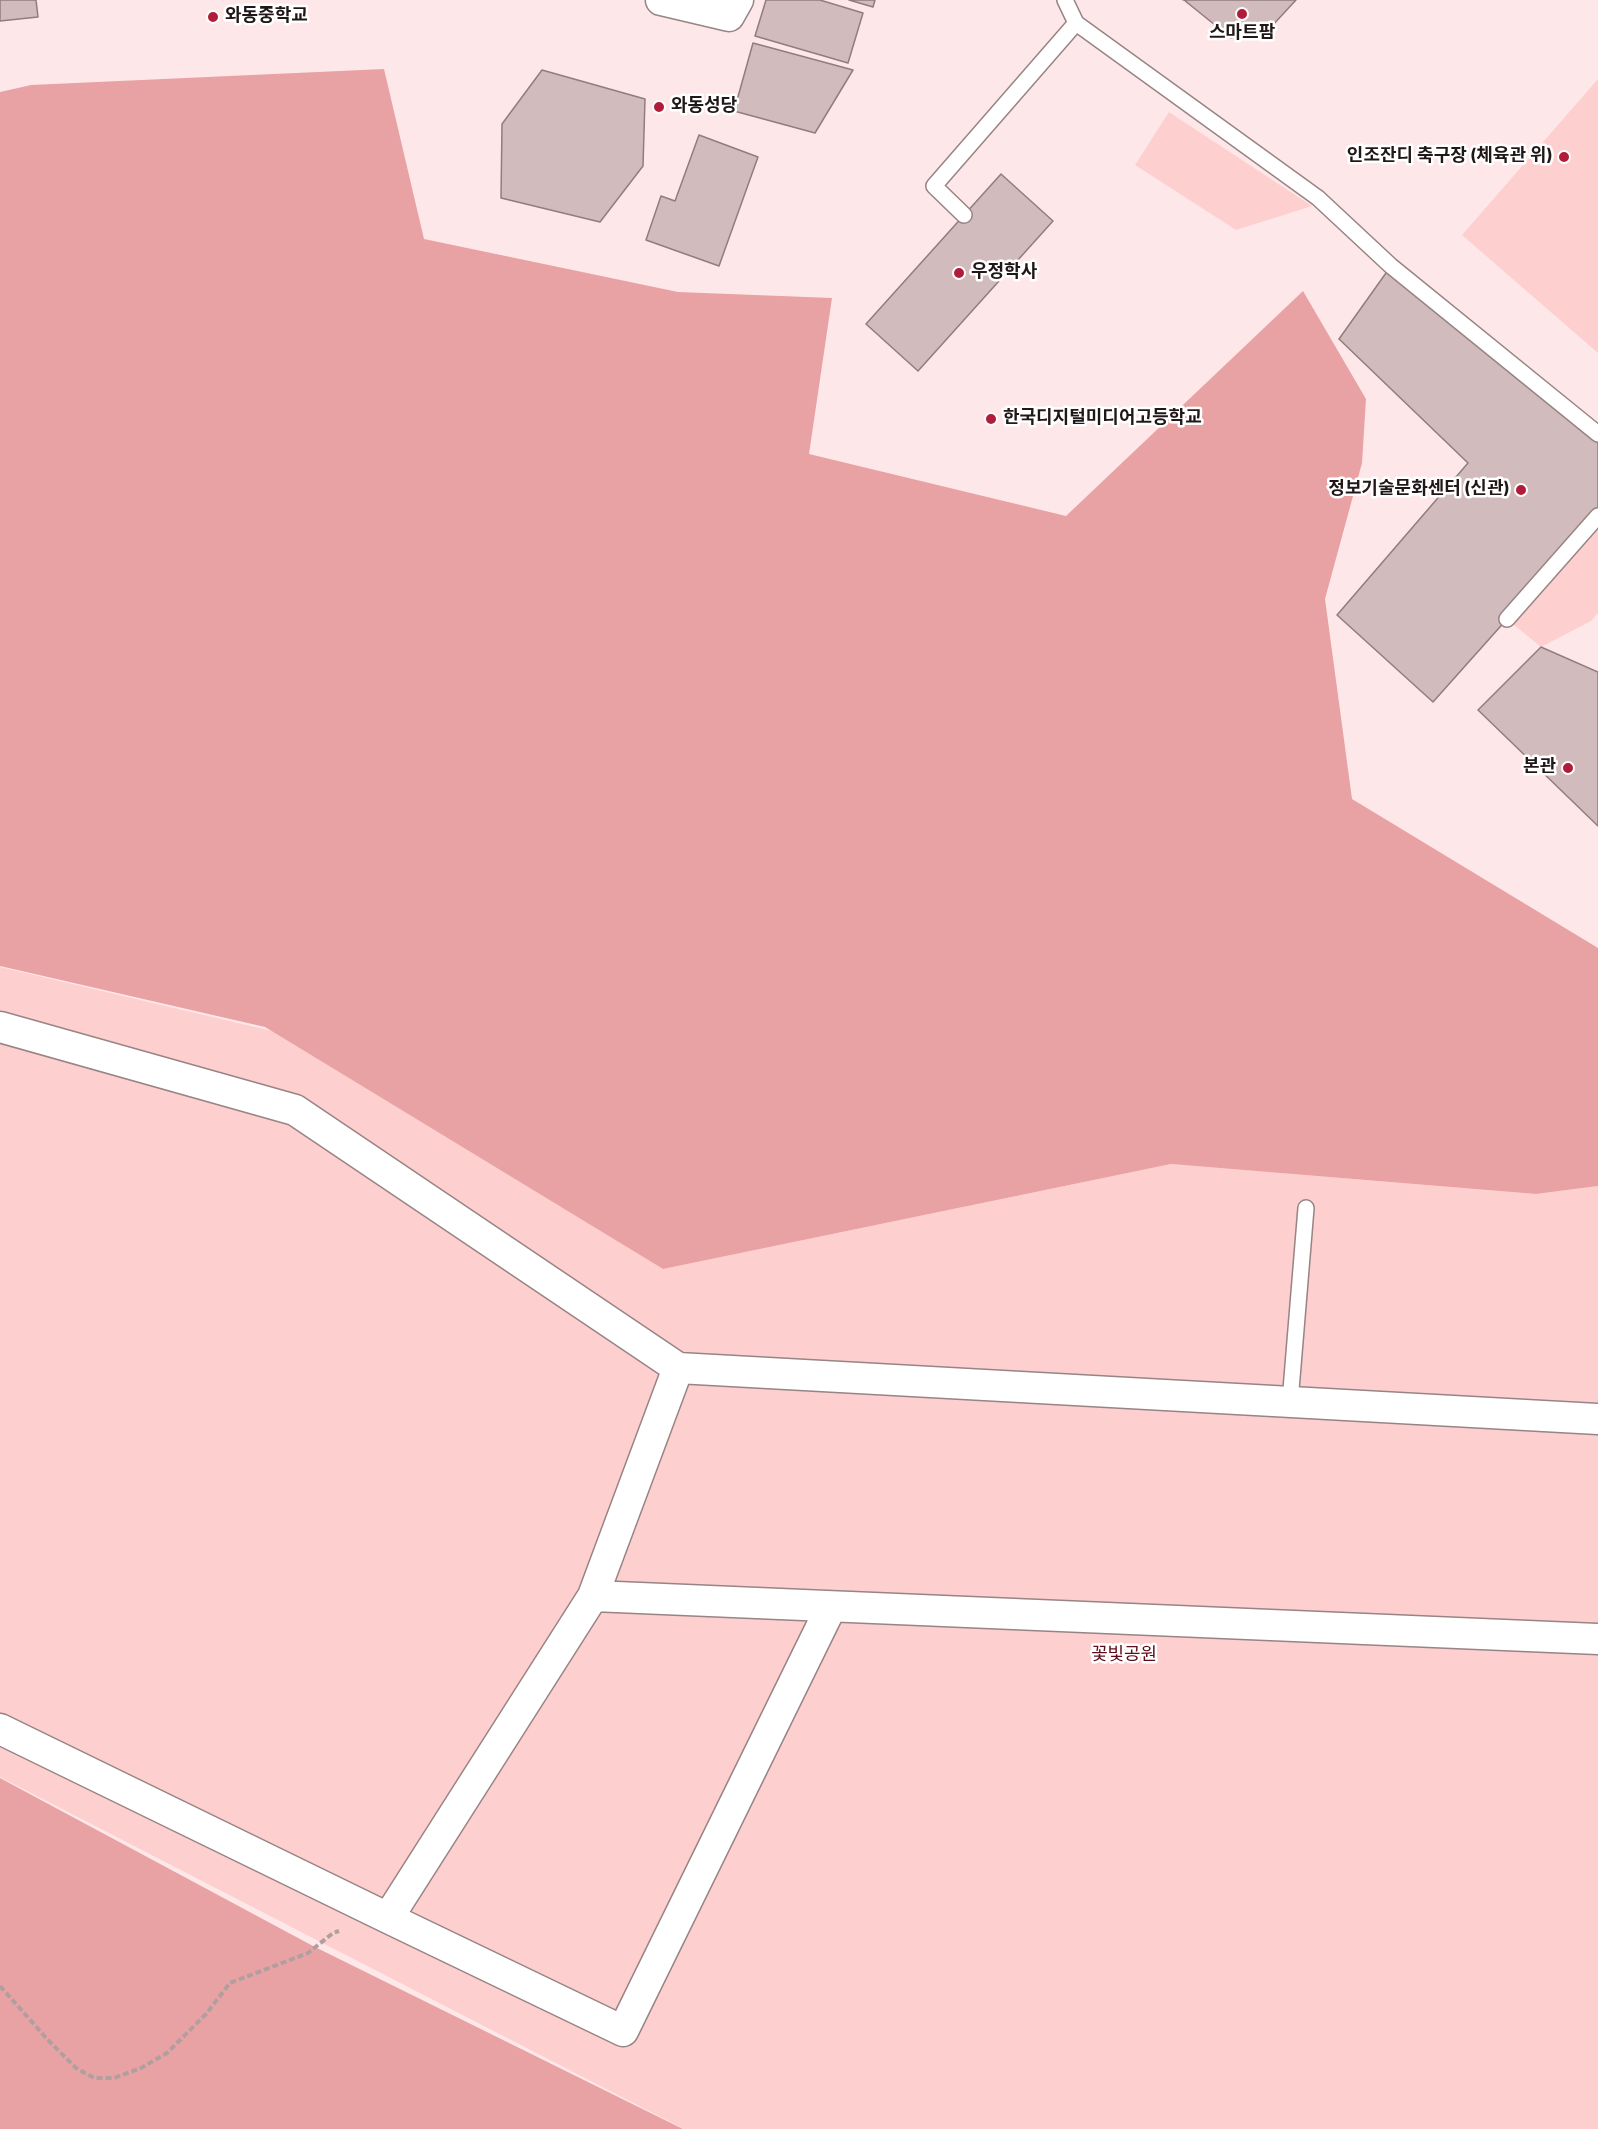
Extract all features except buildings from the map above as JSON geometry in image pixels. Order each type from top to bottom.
[{"type":"street","points":[[661,0],[729,16],[738,0]]},
{"type":"street","points":[[0,1027],[294,1110],[678,1368],[1598,1419]]},
{"type":"street","points":[[388,1918],[593,1596],[678,1368]]},
{"type":"street","points":[[593,1596],[1598,1640]]},
{"type":"street","points":[[0,1729],[623,2031],[831,1607]]},
{"type":"lane","points":[[1065,0],[1076,23],[1318,198],[1391,266],[1598,434]]},
{"type":"lane","points":[[964,215],[934,186],[1076,23]]},
{"type":"lane","points":[[1507,619],[1598,516]]},
{"type":"lane","points":[[1290,1402],[1306,1208]]},
{"type":"path","points":[[0,1986],[48,2040],[81,2072],[94,2078],[114,2078],[141,2068],[167,2053],[206,2014],[230,1983],[308,1953],[333,1933],[388,1918]]},
{"type":"green space","name":"인조잔디 축구장 (체육관 위)","points":[[1598,79],[1598,353],[1462,235]]},
{"type":"green space","points":[[1169,112],[1312,206],[1236,230],[1135,165]]},
{"type":"green space","points":[[1598,516],[1598,613],[1591,621],[1541,647],[1507,619]]},
{"type":"green space","name":"꽃빛공원","points":[[0,967],[272,1031],[663,1269],[1171,1164],[1536,1194],[1598,1186],[1598,2129],[684,2129],[0,1777]]},
{"type":"shaded area","points":[[384,69],[424,239],[678,292],[832,298],[809,454],[1066,516],[1303,291],[1366,399],[1362,463],[1325,599],[1352,799],[1598,948],[1598,1186],[1536,1194],[1171,1164],[663,1269],[265,1027],[0,966],[0,92],[31,85]]},
{"type":"shaded area","points":[[0,1778],[313,1946],[683,2129],[0,2129]]},
{"type":"place","name":"스마트팜","points":[[1242,14]]},
{"type":"place","name":"와동중학교","points":[[213,17]]},
{"type":"place","name":"와동성당","points":[[659,107]]},
{"type":"place","name":"인조잔디 축구장 (체육관 위)","points":[[1564,157]]},
{"type":"place","name":"우정학사","points":[[959,273]]},
{"type":"place","name":"한국디지털미디어고등학교","points":[[991,419]]},
{"type":"place","name":"정보기술문화센터 (신관)","points":[[1521,490]]},
{"type":"place","name":"본관","points":[[1568,768]]}]
